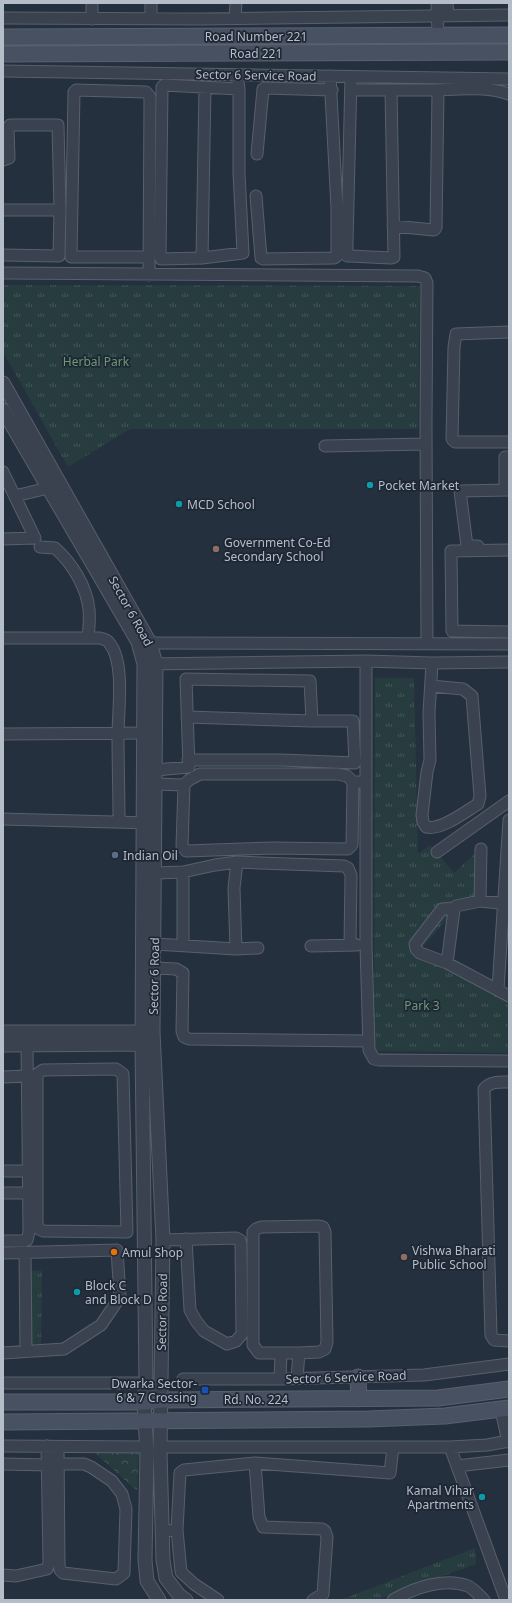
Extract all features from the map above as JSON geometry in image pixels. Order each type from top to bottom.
[{"type":"main road","name":"Road Number 221","points":[[3,37],[509,35]]},
{"type":"main road","name":"Road 221","points":[[3,54],[509,52]]},
{"type":"main road","points":[[358,1377],[358,1399]]},
{"type":"main road","name":"Rd. No. 224","points":[[3,1402],[144,1402],[162,1400],[438,1398],[509,1388]]},
{"type":"main road","name":"Rd. No. 224","points":[[3,1422],[161,1419],[368,1419],[445,1416],[505,1409]]},
{"type":"street","points":[[92,3],[92,19]]},
{"type":"street","points":[[151,3],[151,18]]},
{"type":"street","points":[[235,18],[236,3]]},
{"type":"street","points":[[437,3],[443,17]]},
{"type":"street","points":[[438,36],[448,3]]},
{"type":"street","points":[[3,18],[209,19],[509,15]]},
{"type":"street","points":[[209,19],[209,36]]},
{"type":"street","name":"Sector 6 Service Road","points":[[3,71],[509,79]]},
{"type":"street","points":[[73,72],[74,92],[71,257],[149,257]]},
{"type":"street","points":[[238,75],[239,89],[240,173],[244,253],[202,258],[161,259],[162,86],[239,89]]},
{"type":"street","points":[[256,196],[262,258],[334,258],[337,256],[337,208],[332,90],[330,76]]},
{"type":"street","points":[[351,77],[347,256],[393,258],[394,255],[391,90]]},
{"type":"street","points":[[202,258],[205,87]]},
{"type":"street","points":[[257,154],[263,89],[332,90]]},
{"type":"street","points":[[351,90],[478,89],[494,90],[509,94]]},
{"type":"street","points":[[74,92],[77,90],[146,92],[149,95],[149,275]]},
{"type":"street","points":[[393,226],[434,230],[436,228],[438,94],[435,90]]},
{"type":"street","points":[[3,160],[9,158],[8,128],[10,125],[58,125],[60,210],[59,256],[3,255]]},
{"type":"street","points":[[3,210],[60,210]]},
{"type":"street","points":[[3,273],[422,276],[427,283],[427,644]]},
{"type":"street","points":[[509,332],[456,334],[454,347],[452,439],[455,442],[509,442]]},
{"type":"street","name":"Sector 6 Road","points":[[3,384],[144,643],[150,664],[148,1038],[144,1231],[146,1383],[144,1402],[146,1447],[145,1560],[147,1580],[159,1600]]},
{"type":"street","name":"Sector 6 Road","points":[[3,410],[48,488],[144,643]]},
{"type":"street","points":[[325,446],[426,444]]},
{"type":"street","points":[[509,457],[506,457],[507,490],[460,491],[466,546],[509,546]]},
{"type":"street","points":[[3,472],[35,538],[3,539]]},
{"type":"street","points":[[15,496],[48,488]]},
{"type":"street","points":[[40,547],[55,548],[66,559],[76,576],[85,594],[89,608],[88,638]]},
{"type":"street","points":[[509,550],[451,551],[452,631],[509,632]]},
{"type":"street","points":[[481,631],[482,644]]},
{"type":"street","points":[[3,638],[88,638],[104,639],[110,644],[114,651],[118,666],[119,681],[118,734],[120,821]]},
{"type":"street","points":[[144,643],[509,644]]},
{"type":"street","points":[[366,661],[366,945],[368,1041],[371,1055],[374,1059],[379,1060],[509,1061]]},
{"type":"street","points":[[150,664],[366,661],[432,663],[509,662]]},
{"type":"street","points":[[431,686],[463,689],[472,696],[480,796],[478,804],[443,824],[430,828],[426,827],[423,822],[422,815],[427,772],[430,760],[429,713],[432,663]]},
{"type":"street","points":[[156,770],[189,767],[186,679],[310,680],[312,721]]},
{"type":"street","points":[[187,717],[353,721],[355,764],[281,760],[188,760]]},
{"type":"street","points":[[3,734],[150,733]]},
{"type":"street","name":"Sector 6 Road","points":[[150,733],[156,770],[149,823],[155,873],[155,968],[148,1038],[163,1240],[162,1400],[160,1447],[162,1531],[164,1571],[166,1578],[179,1595],[186,1600]]},
{"type":"street","points":[[353,782],[352,845],[348,849],[272,848],[186,851],[182,846],[184,785],[189,780],[200,774],[337,774],[347,776],[353,782],[366,782]]},
{"type":"street","points":[[155,784],[184,785]]},
{"type":"street","points":[[437,852],[509,801]]},
{"type":"street","points":[[3,819],[120,821],[149,823]]},
{"type":"street","points":[[498,989],[506,904],[509,820]]},
{"type":"street","points":[[480,901],[481,849]]},
{"type":"street","points":[[155,873],[183,872],[214,865],[237,862],[344,866],[348,868],[351,875],[350,945]]},
{"type":"street","points":[[236,949],[234,888],[237,862]]},
{"type":"street","points":[[183,872],[183,945]]},
{"type":"street","points":[[506,904],[480,901],[458,905],[454,908],[442,909],[415,944],[416,949],[420,953],[447,963],[509,996]]},
{"type":"street","points":[[447,963],[454,908]]},
{"type":"street","points":[[155,944],[236,949],[258,948]]},
{"type":"street","points":[[311,946],[366,945]]},
{"type":"street","points":[[155,968],[176,969],[183,972],[182,1030],[184,1037],[368,1041]]},
{"type":"street","points":[[3,1032],[148,1038]]},
{"type":"street","points":[[3,1045],[148,1038]]},
{"type":"street","points":[[3,1241],[22,1241],[27,1240],[29,1236],[27,1045]]},
{"type":"street","points":[[127,1232],[123,1074],[116,1069],[43,1070],[39,1072],[37,1074],[37,1224],[39,1228],[43,1231],[127,1232],[144,1231]]},
{"type":"street","points":[[3,1077],[27,1076]]},
{"type":"street","points":[[509,1082],[493,1083],[487,1085],[484,1089],[491,1335],[494,1340],[509,1341]]},
{"type":"street","points":[[3,1171],[28,1171]]},
{"type":"street","points":[[3,1193],[28,1193]]},
{"type":"street","points":[[319,1226],[323,1228],[325,1232],[325,1349],[318,1352],[299,1353],[260,1352],[253,1345],[253,1232],[261,1227],[319,1226]]},
{"type":"street","points":[[163,1240],[186,1239],[236,1238],[240,1240],[242,1334],[236,1341],[227,1344],[204,1331],[190,1310],[186,1239]]},
{"type":"street","points":[[3,1253],[117,1250],[120,1297],[101,1325],[64,1349],[3,1353]]},
{"type":"street","points":[[24,1252],[26,1352]]},
{"type":"street","points":[[280,1379],[281,1352]]},
{"type":"street","points":[[298,1378],[299,1353]]},
{"type":"street","name":"Sector 6 Service Road","points":[[183,1379],[280,1379],[424,1375],[509,1364]]},
{"type":"street","points":[[3,1383],[146,1383]]},
{"type":"street","points":[[160,1447],[450,1447],[487,1445],[509,1442],[505,1409]]},
{"type":"street","points":[[3,1446],[146,1447]]},
{"type":"street","points":[[3,1575],[16,1576],[47,1570],[49,1562],[53,1447]]},
{"type":"street","points":[[218,1600],[194,1584],[181,1572],[178,1530],[180,1473],[184,1470],[255,1463],[390,1473],[393,1447]]},
{"type":"street","points":[[450,1447],[506,1600]]},
{"type":"street","points":[[457,1466],[509,1460]]},
{"type":"street","points":[[255,1463],[259,1517],[263,1527],[322,1529],[326,1531],[327,1537],[323,1594],[313,1600]]},
{"type":"street","points":[[3,1464],[53,1464],[84,1464],[112,1481],[122,1494],[126,1508],[124,1573],[121,1577],[116,1579],[63,1573],[60,1570],[53,1464]]},
{"type":"street","points":[[162,1531],[178,1530]]},
{"type":"street","points":[[393,1600],[426,1587],[449,1582],[469,1586],[484,1600]]},
{"type":"green space","name":"Herbal Park","points":[[3,285],[420,286],[418,429],[130,429],[68,467],[3,352]]},
{"type":"green space","name":"Park 3","points":[[375,678],[414,678],[418,854],[430,845],[454,873],[482,847],[478,898],[452,914],[419,951],[509,998],[509,1053],[374,1051]]},
{"type":"green space","points":[[20,1270],[42,1271],[41,1344],[21,1344]]},
{"type":"green space","points":[[95,1453],[139,1453],[137,1491]]},
{"type":"green space","points":[[475,1548],[476,1564],[377,1600],[340,1600]]},
{"type":"place","name":"Pocket Market","points":[[370,485]]},
{"type":"place","name":"MCD School","points":[[179,504]]},
{"type":"place","name":"Government Co-Ed Secondary School","points":[[216,549]]},
{"type":"place","name":"Indian Oil","points":[[115,855]]},
{"type":"place","name":"Amul Shop","points":[[114,1252]]},
{"type":"place","name":"Vishwa Bharati Public School","points":[[404,1257]]},
{"type":"place","name":"Block C and Block D","points":[[77,1292]]},
{"type":"place","name":"Dwarka Sector- 6 & 7 Crossing","points":[[205,1390]]},
{"type":"place","name":"Kamal Vihar Apartments","points":[[482,1497]]}]
